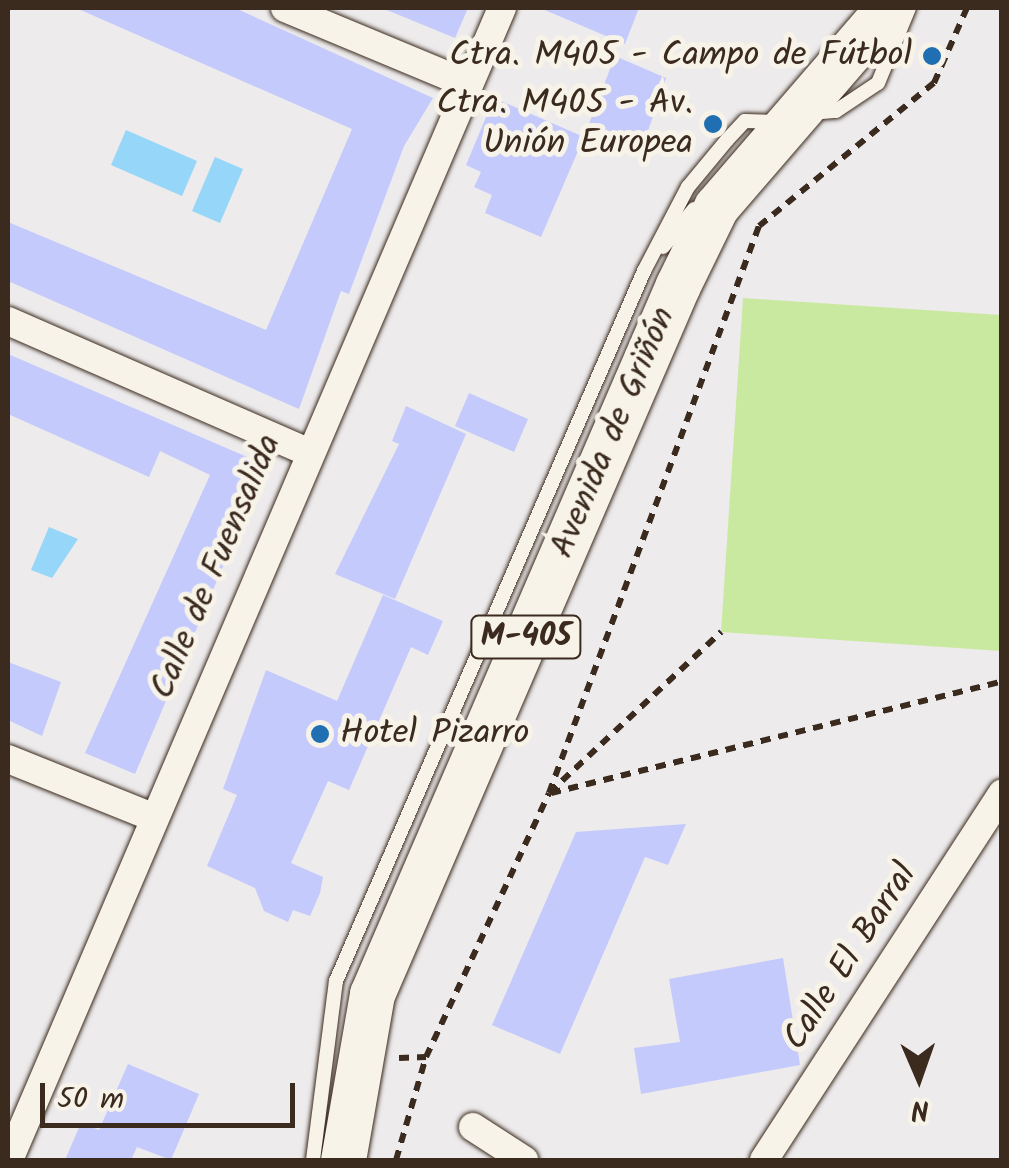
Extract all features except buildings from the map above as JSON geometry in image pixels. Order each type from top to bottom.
[{"type":"main road","name":"Avenida de Griñón","points":[[344,1160],[357,1059],[372,994],[678,285],[716,207],[876,15]]},
{"type":"street","points":[[286,8],[468,84]]},
{"type":"street","name":"Calle de Fuensalida","points":[[10,1160],[306,451],[502,8]]},
{"type":"street","points":[[8,321],[306,451]]},
{"type":"street","points":[[8,759],[152,817]]},
{"type":"street","name":"Calle El Barral","points":[[764,1160],[1002,794]]},
{"type":"street","points":[[472,1127],[524,1160]]},
{"type":"lane","points":[[313,1160],[336,982],[644,270],[688,186],[736,130],[745,122],[783,124],[836,111],[878,83],[910,8]]},
{"type":"lane","points":[[644,270],[783,124]]},
{"type":"path","points":[[396,1160],[426,1057],[549,793],[759,226],[934,83],[967,8]]},
{"type":"path","points":[[549,793],[721,632]]},
{"type":"path","points":[[549,793],[1002,681]]},
{"type":"path","points":[[357,1059],[426,1057]]},
{"type":"green space","points":[[743,298],[1001,315],[1001,651],[721,632]]},
{"type":"water","points":[[126,130],[197,161],[182,196],[111,165]]},
{"type":"water","points":[[215,157],[243,169],[220,223],[192,211]]},
{"type":"water","points":[[49,527],[78,539],[52,578],[31,570]]},
{"type":"place","name":"Ctra. M405 - Campo de Fútbol","points":[[932,56]]},
{"type":"place","name":"Ctra. M405 - Av. Unión Europea","points":[[713,124]]},
{"type":"place","name":"Hotel Pizarro","points":[[320,734]]}]
